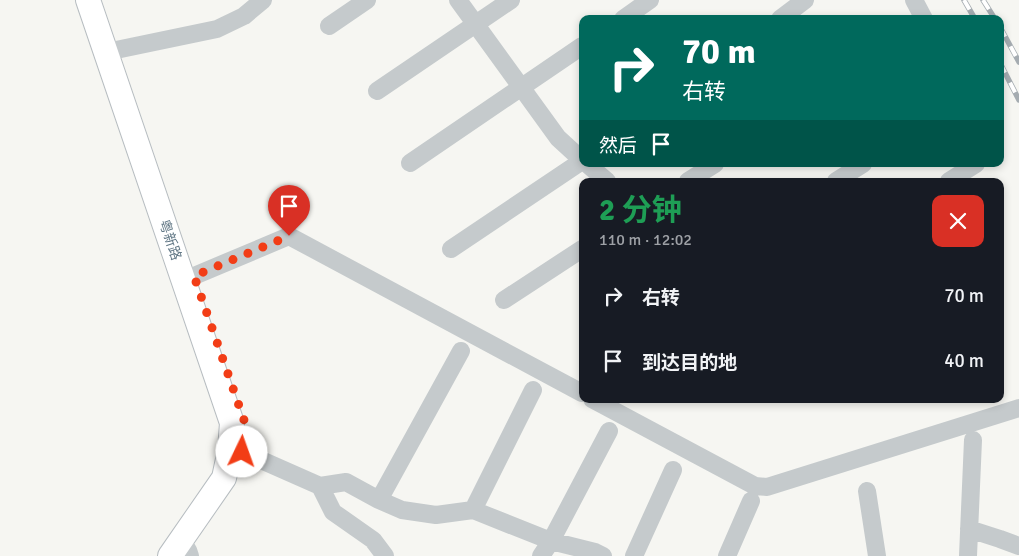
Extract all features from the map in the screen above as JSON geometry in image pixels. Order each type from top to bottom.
[{"type":"street","name":"粤新路","points":[[88,0],[232,422],[230,450],[224,478],[183,555]]},
{"type":"street","name":"粤新路","points":[[99,0],[244,420],[242,452],[236,480],[183,555]]},
{"type":"street","points":[[116,50],[217,29],[244,16],[263,0]]},
{"type":"street","points":[[329,26],[367,0]]},
{"type":"street","points":[[458,0],[558,138],[579,158]]},
{"type":"street","points":[[377,91],[511,0]]},
{"type":"street","points":[[629,15],[650,0]]},
{"type":"street","points":[[785,15],[806,0]]},
{"type":"street","points":[[914,0],[922,15]]},
{"type":"street","points":[[410,163],[579,48]]},
{"type":"street","points":[[452,249],[579,163]]},
{"type":"street","points":[[591,167],[603,178]]},
{"type":"street","points":[[693,178],[710,167]]},
{"type":"street","points":[[841,178],[858,167]]},
{"type":"street","points":[[954,178],[971,167]]},
{"type":"street","points":[[194,276],[289,236],[579,392]]},
{"type":"street","points":[[504,300],[579,251]]},
{"type":"street","points":[[379,500],[461,351]]},
{"type":"street","points":[[473,510],[533,390]]},
{"type":"street","points":[[599,403],[755,486],[767,487],[1019,408]]},
{"type":"street","points":[[541,556],[551,541],[609,431]]},
{"type":"street","points":[[968,556],[972,440]]},
{"type":"street","points":[[242,452],[320,486],[346,482],[402,510],[436,515],[473,510],[551,541],[604,556]]},
{"type":"street","points":[[634,556],[673,470]]},
{"type":"street","points":[[320,486],[333,512],[373,540],[385,556]]},
{"type":"street","points":[[867,491],[877,556]]},
{"type":"street","points":[[727,556],[752,501]]},
{"type":"street","points":[[968,529],[1000,538],[1019,546]]},
{"type":"railway","points":[[964,0],[973,15]]},
{"type":"railway","points":[[983,0],[992,15]]},
{"type":"railway","points":[[1004,34],[1019,62]]},
{"type":"railway","points":[[1004,71],[1019,100]]},
{"type":"route","points":[[242,452],[244,420],[194,276],[289,236]]}]
